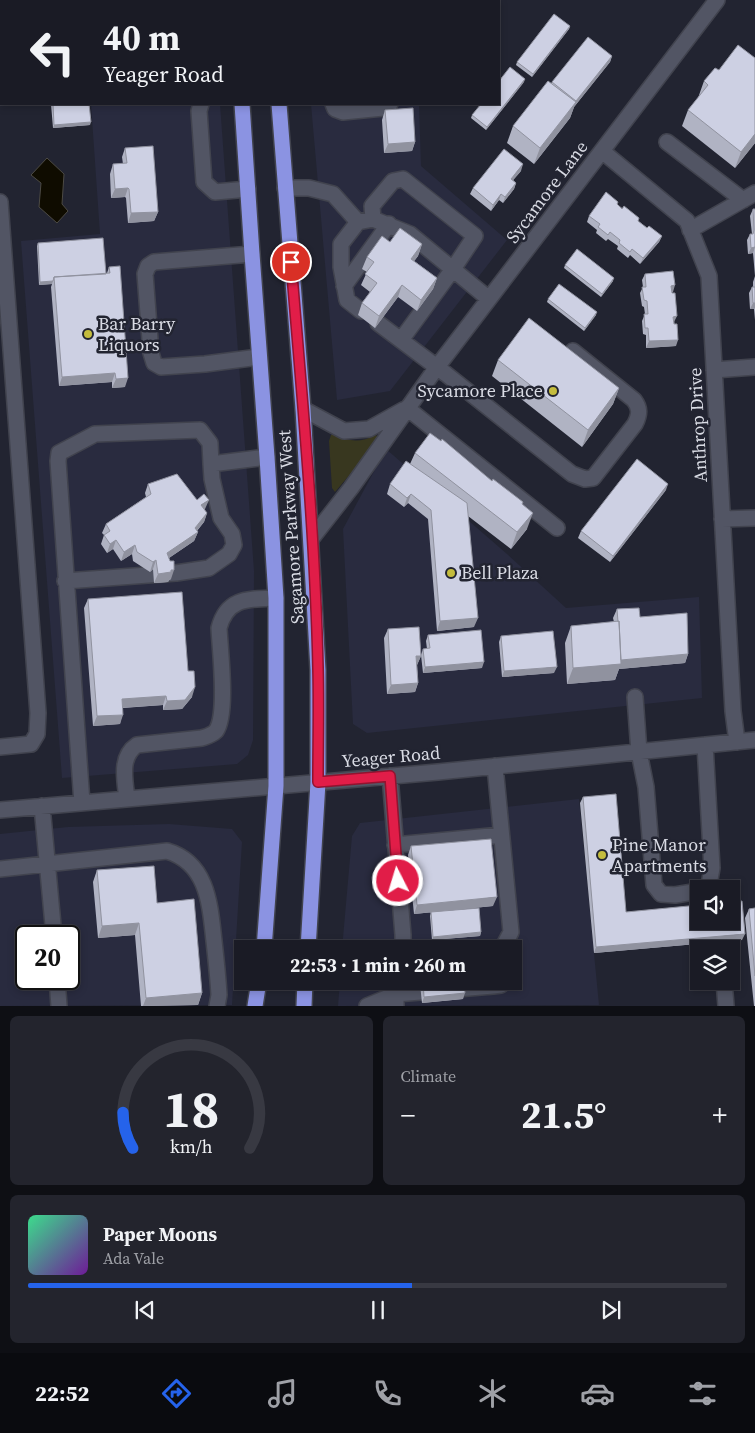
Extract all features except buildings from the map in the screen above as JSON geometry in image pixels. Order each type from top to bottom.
[{"type":"highway","name":"Sagamore Parkway West","points":[[242,105],[259,357],[268,457],[276,598],[276,786],[265,940]]},
{"type":"highway","name":"Sagamore Parkway West","points":[[279,105],[312,538],[318,670],[318,782],[309,940]]},
{"type":"highway","points":[[255,1006],[258,990]]},
{"type":"highway","points":[[304,1006],[305,990]]},
{"type":"street","name":"Sycamore Lane","points":[[312,538],[351,488],[437,367],[717,0]]},
{"type":"street","points":[[201,105],[199,111],[204,182],[214,192],[248,189]]},
{"type":"street","points":[[334,107],[343,112],[383,108],[388,105]]},
{"type":"street","points":[[667,142],[749,196],[690,230]]},
{"type":"street","name":"Anthrop Drive","points":[[602,151],[687,221],[708,276],[733,711],[737,742]]},
{"type":"street","points":[[361,311],[347,300],[341,268],[342,244],[365,221],[372,206],[393,181],[403,179],[475,236],[401,340]]},
{"type":"street","points":[[285,188],[309,188],[333,194],[365,221],[389,224],[410,234],[489,299]]},
{"type":"street","points":[[0,202],[38,713],[37,734],[31,744],[0,747]]},
{"type":"street","points":[[344,286],[389,224]]},
{"type":"street","points":[[252,254],[154,262],[148,266],[145,274],[151,353],[154,363],[161,367],[259,357]]},
{"type":"street","points":[[378,324],[437,367],[572,474],[593,478],[635,424],[639,416],[639,407],[634,400],[572,352]]},
{"type":"street","points":[[714,370],[755,367]]},
{"type":"street","name":"Sycamore Lane","points":[[303,409],[344,431],[369,429],[407,408]]},
{"type":"street","points":[[407,408],[557,528]]},
{"type":"street","points":[[65,581],[176,573],[209,568],[229,554],[234,545],[232,534],[221,518],[212,479],[210,443],[200,430],[95,434],[59,453],[65,581],[82,803]]},
{"type":"street","points":[[211,464],[268,457]]},
{"type":"street","points":[[722,519],[755,518]]},
{"type":"street","points":[[127,799],[124,768],[129,750],[137,745],[211,736],[216,730],[222,710],[219,628],[226,612],[232,605],[245,599],[276,598]]},
{"type":"street","points":[[635,697],[639,752],[646,787],[654,885],[661,894],[690,893]]},
{"type":"street","name":"Yeager Road","points":[[0,810],[390,776],[755,740]]},
{"type":"street","points":[[704,745],[712,868],[710,880]]},
{"type":"street","points":[[495,766],[511,940]]},
{"type":"street","points":[[390,776],[404,940]]},
{"type":"street","points":[[42,806],[53,925]]},
{"type":"street","points":[[395,845],[501,835]]},
{"type":"street","points":[[0,869],[167,850],[180,856],[198,873],[210,901],[220,995],[217,1006]]},
{"type":"street","points":[[507,940],[511,932]]},
{"type":"street","points":[[58,990],[59,1006]]},
{"type":"street","points":[[368,1006],[397,994],[445,990]]},
{"type":"street","points":[[725,990],[726,1006]]},
{"type":"shaded area","points":[[91,105],[220,105],[254,571],[253,740],[248,755],[237,764],[62,778],[21,241],[100,234]]},
{"type":"shaded area","points":[[311,105],[419,105],[421,166],[507,240],[390,391],[337,400]]},
{"type":"shaded area","points":[[47,158],[64,174],[62,204],[68,211],[57,223],[39,207],[41,183],[31,175]]},
{"type":"shaded area","points":[[334,434],[344,439],[354,440],[365,439],[375,435],[380,437],[335,492],[332,488],[329,441],[331,435]]},
{"type":"shaded area","points":[[386,449],[566,608],[699,597],[702,698],[367,733],[353,724],[343,529]]},
{"type":"shaded area","points":[[579,799],[599,1005],[338,1006],[339,990],[522,990],[522,940],[343,940],[352,836],[360,823]]},
{"type":"shaded area","points":[[169,824],[232,829],[242,842],[236,940],[234,940],[232,1005],[0,1006],[0,834],[68,827]]},
{"type":"place","name":"Bar Barry Liquors","points":[[88,334]]},
{"type":"place","name":"Sycamore Place","points":[[553,391]]},
{"type":"place","name":"Bell Plaza","points":[[451,573]]},
{"type":"place","name":"Pine Manor Apartments","points":[[602,855]]},
{"type":"route","points":[[291,262],[312,538],[318,670],[318,782],[390,776],[398,881]]}]
